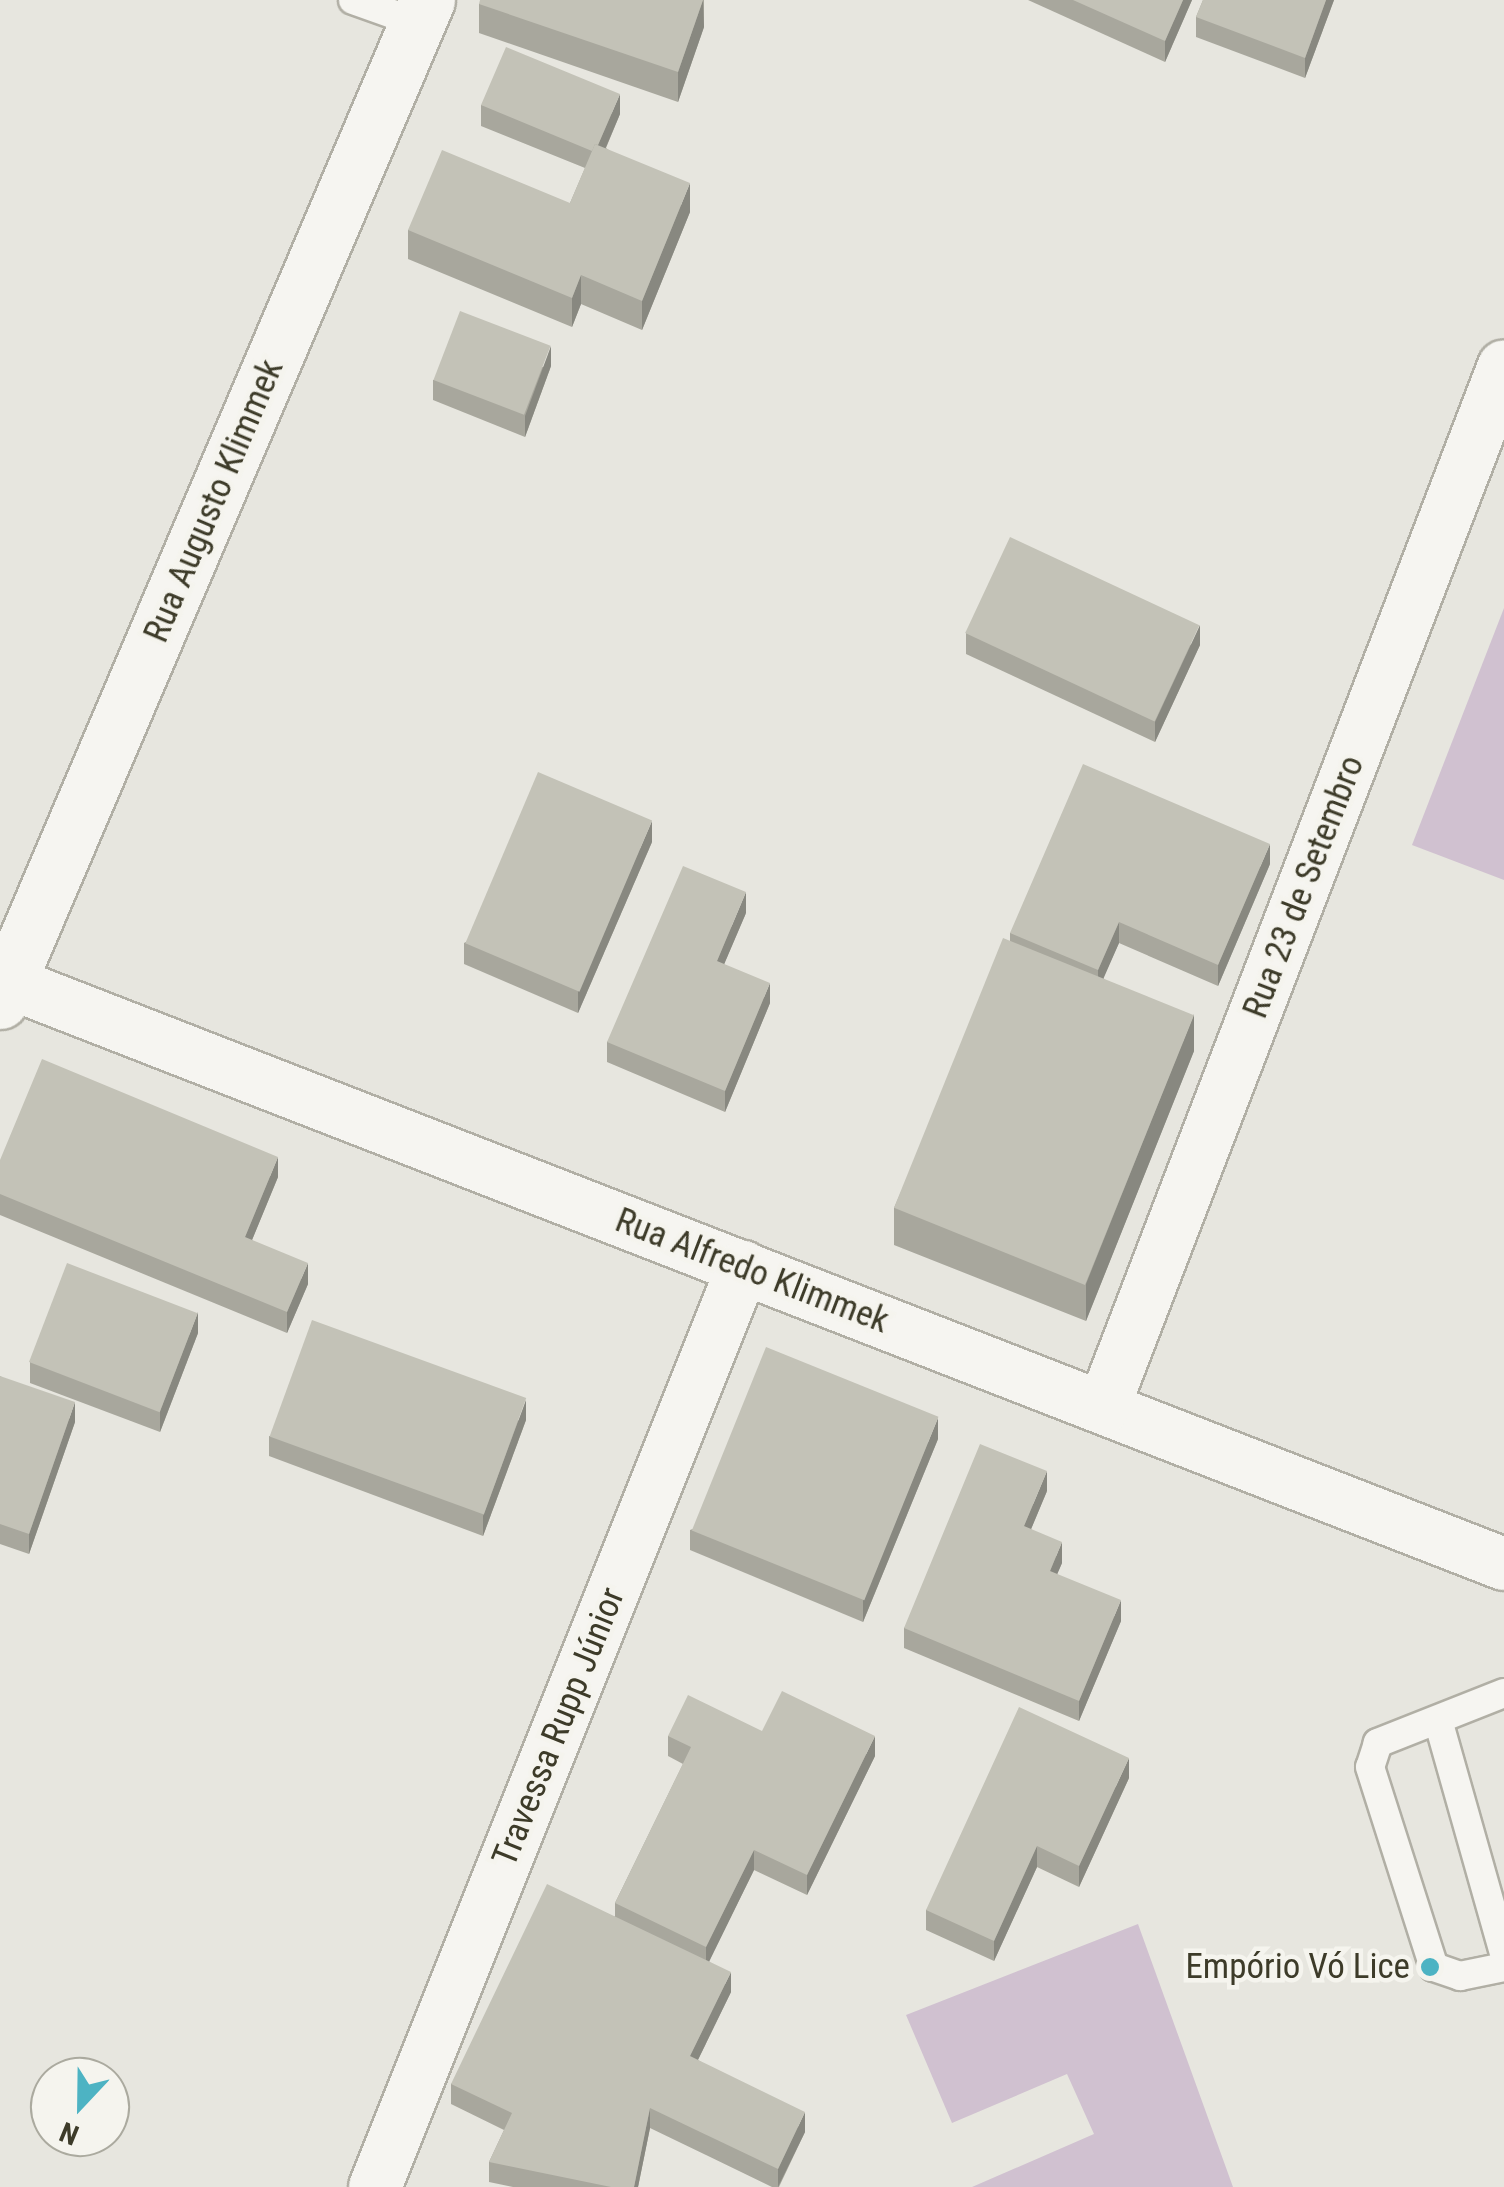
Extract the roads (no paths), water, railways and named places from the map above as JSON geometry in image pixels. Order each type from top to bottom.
[{"type":"street","name":"Rua Augusto Klimmek","points":[[3,988],[422,12]]},
{"type":"street","name":"Rua 23 de Setembro","points":[[1103,1408],[1504,366]]},
{"type":"street","name":"Rua Alfredo Klimmek","points":[[3,988],[742,1267],[1103,1408],[1500,1572]]},
{"type":"street","name":"Travessa Rupp Júnior","points":[[375,2187],[742,1267]]},
{"type":"lane","points":[[353,0],[422,12]]},
{"type":"lane","points":[[1504,1693],[1378,1743],[1370,1767],[1434,1967],[1460,1976],[1504,1967]]},
{"type":"lane","points":[[1438,1720],[1504,1953]]},
{"type":"place","name":"Empório Vó Lice","points":[[1430,1967]]}]
